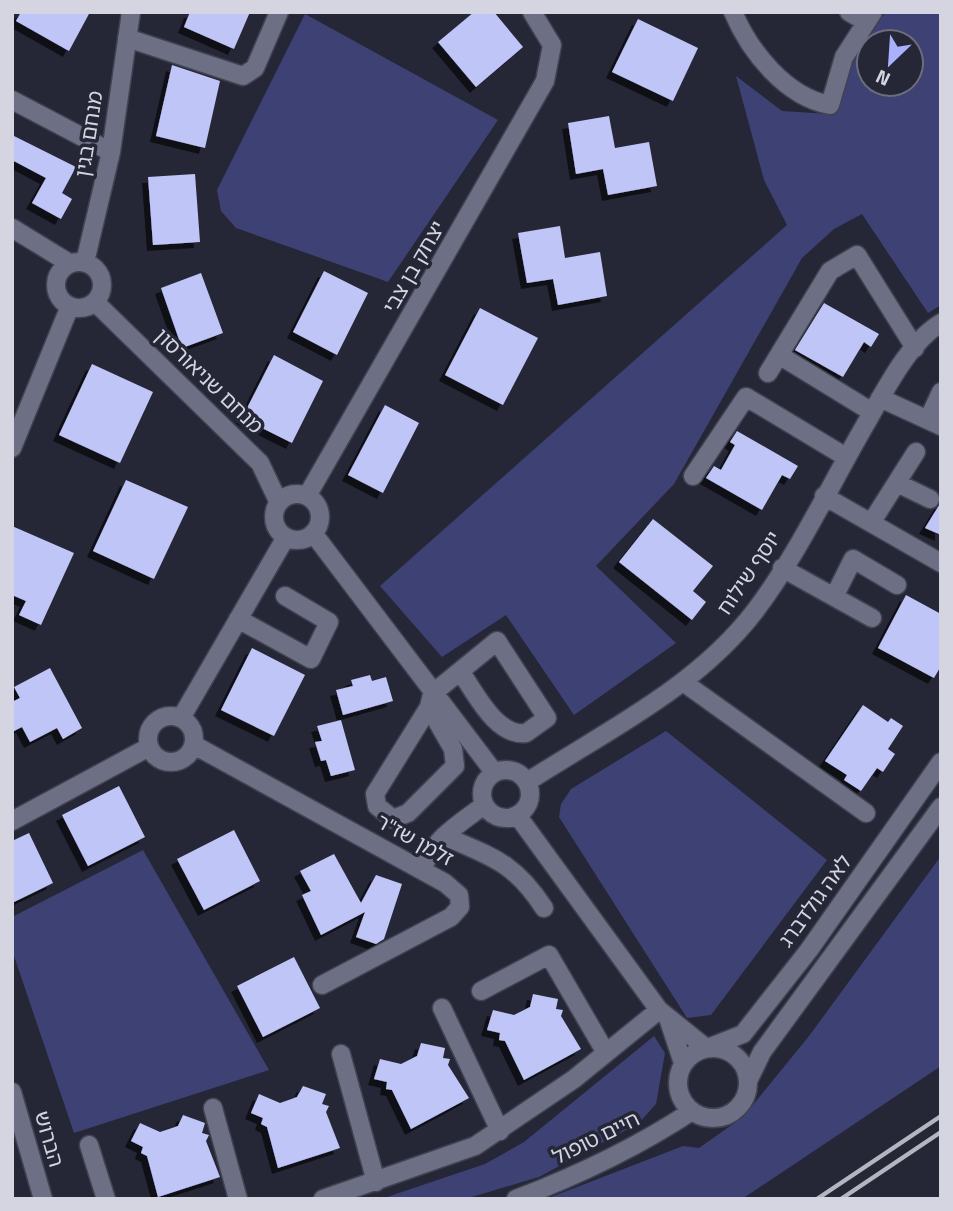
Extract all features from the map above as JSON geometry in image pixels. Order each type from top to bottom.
[{"type":"street","name":"מנחם בגין","points":[[77,263],[111,152],[131,12]]},
{"type":"street","points":[[127,38],[243,76],[255,68],[279,12]]},
{"type":"street","name":"יצחק בן צבי","points":[[307,496],[532,108],[545,80],[552,56],[552,45],[532,12]]},
{"type":"street","points":[[733,12],[754,48],[781,80],[798,95],[830,105],[844,57],[870,17],[849,12]]},
{"type":"street","points":[[12,100],[111,152]]},
{"type":"street","points":[[12,228],[77,263],[95,267],[102,282],[102,290],[95,302],[86,307],[70,306],[61,300],[55,285],[61,270],[77,263]]},
{"type":"street","points":[[768,373],[830,271],[857,255],[915,348]]},
{"type":"street","name":"מנחם שניאורסון","points":[[95,302],[260,463],[279,503]]},
{"type":"street","points":[[12,447],[70,306]]},
{"type":"street","name":"יוסף שילוח","points":[[527,782],[683,682],[725,647],[756,610],[876,405],[915,348],[941,323]]},
{"type":"street","points":[[779,355],[876,405],[934,423],[941,392]]},
{"type":"street","points":[[693,476],[746,397],[846,457]]},
{"type":"street","points":[[871,523],[916,452]]},
{"type":"street","points":[[897,483],[930,499]]},
{"type":"street","points":[[293,495],[307,496],[320,515],[313,533],[299,540],[286,537],[279,532],[274,517],[279,503],[293,495]]},
{"type":"street","points":[[824,496],[941,563]]},
{"type":"street","points":[[313,533],[431,700],[494,772]]},
{"type":"street","points":[[181,718],[286,537]]},
{"type":"street","points":[[834,597],[853,559],[897,585]]},
{"type":"street","points":[[782,568],[872,618]]},
{"type":"street","points":[[238,619],[311,659],[329,622],[285,596]]},
{"type":"street","points":[[431,700],[453,749],[456,766],[408,813],[393,819],[378,808],[375,794],[431,700],[460,671],[497,641],[547,718],[526,733],[508,730],[498,722],[460,671]]},
{"type":"street","points":[[683,682],[866,813]]},
{"type":"street","points":[[167,716],[181,718],[193,729],[194,745],[188,756],[174,762],[160,760],[149,747],[148,739],[153,724],[167,716]]},
{"type":"street","name":"זלמן שז\"ר","points":[[194,745],[423,870],[456,891],[461,899],[458,910],[322,985]]},
{"type":"street","points":[[12,821],[149,747]]},
{"type":"street","name":"לאה גולדברג","points":[[708,1048],[743,1034],[833,917],[941,762]]},
{"type":"street","points":[[512,771],[527,782],[529,800],[517,815],[499,817],[484,805],[482,787],[494,772],[512,771]]},
{"type":"street","points":[[423,870],[429,855],[444,836],[484,805]]},
{"type":"street","points":[[517,815],[664,1015],[683,1063],[678,1089],[692,1111],[714,1118],[735,1111],[743,1102],[748,1081],[762,1052],[941,807]]},
{"type":"street","points":[[444,836],[511,867],[527,882],[544,908]]},
{"type":"street","points":[[481,991],[550,955],[606,1053]]},
{"type":"street","points":[[442,1008],[500,1131]]},
{"type":"street","points":[[664,1015],[708,1048]]},
{"type":"street","points":[[323,1199],[475,1146],[664,1015]]},
{"type":"street","points":[[683,1063],[697,1051],[708,1048],[732,1053],[746,1070],[748,1081]]},
{"type":"street","points":[[341,1054],[376,1182]]},
{"type":"street","name":"הברוש","points":[[12,1092],[43,1199]]},
{"type":"street","points":[[213,1108],[238,1199]]},
{"type":"street","name":"חיים טופול","points":[[516,1199],[573,1177],[631,1149],[692,1111]]},
{"type":"street","points":[[89,1145],[106,1199]]},
{"type":"shaded area","points":[[886,12],[941,12],[941,305],[928,313],[862,214],[834,229],[802,258],[674,484],[596,566],[676,643],[574,715],[506,615],[442,657],[380,586],[787,225],[764,180],[736,76],[782,111],[829,114],[839,100],[855,49],[855,98],[925,98],[925,28],[873,28]]},
{"type":"shaded area","points":[[305,14],[498,120],[388,282],[236,228],[221,211],[217,190]]},
{"type":"shaded area","points":[[666,731],[827,860],[711,1015],[687,1018],[559,817],[561,804],[571,789]]},
{"type":"shaded area","points":[[143,850],[269,1070],[74,1133],[12,950],[12,917]]},
{"type":"shaded area","points":[[941,856],[941,1066],[742,1199],[546,1199],[683,1146],[699,1148],[743,1117],[809,1036]]},
{"type":"shaded area","points":[[654,1036],[665,1053],[656,1104],[639,1123],[539,1177],[465,1199],[381,1199],[485,1164],[524,1142]]},
{"type":"building","points":[[21,12],[90,12],[69,51],[16,21]]},
{"type":"building","points":[[190,12],[250,12],[234,49],[184,27]]},
{"type":"building","points":[[474,12],[494,12],[523,47],[476,87],[438,42]]},
{"type":"building","points":[[638,19],[698,48],[673,101],[612,72]]},
{"type":"building","points":[[172,65],[220,81],[205,148],[156,136]]},
{"type":"building","points":[[609,116],[615,148],[649,142],[657,186],[608,195],[603,169],[576,174],[568,123]]},
{"type":"building","points":[[12,135],[76,167],[62,193],[72,199],[61,219],[32,203],[46,178],[12,160]]},
{"type":"building","points":[[195,174],[200,242],[153,245],[148,177]]},
{"type":"building","points":[[560,226],[565,258],[600,252],[607,296],[558,305],[553,279],[527,283],[518,233]]},
{"type":"building","points":[[324,271],[368,293],[337,355],[293,332]]},
{"type":"building","points":[[201,273],[223,333],[182,348],[161,288]]},
{"type":"building","points":[[824,303],[879,334],[871,347],[864,342],[843,377],[795,350]]},
{"type":"building","points":[[480,308],[538,338],[503,405],[445,375]]},
{"type":"building","points":[[274,355],[323,381],[292,443],[242,418]]},
{"type":"building","points":[[92,364],[153,392],[120,463],[59,435]]},
{"type":"building","points":[[385,405],[419,423],[383,493],[348,475]]},
{"type":"building","points":[[737,431],[798,466],[790,479],[782,475],[762,510],[706,478],[714,466],[721,470],[735,445],[730,442]]},
{"type":"building","points":[[126,480],[188,507],[154,579],[93,551]]},
{"type":"building","points":[[941,502],[941,535],[925,528]]},
{"type":"building","points":[[653,519],[713,566],[693,591],[706,602],[692,620],[619,562]]},
{"type":"building","points":[[12,526],[74,553],[41,625],[19,615],[26,601],[12,595]]},
{"type":"building","points":[[906,595],[941,614],[941,666],[934,678],[878,648]]},
{"type":"building","points":[[252,648],[305,675],[274,736],[221,710]]},
{"type":"building","points":[[50,668],[82,728],[63,739],[57,728],[30,742],[22,727],[12,732],[12,702],[20,698],[14,687]]},
{"type":"building","points":[[370,675],[372,681],[386,677],[393,701],[343,715],[336,690],[353,686],[351,680]]},
{"type":"building","points":[[863,705],[888,722],[891,718],[903,726],[888,749],[895,754],[883,772],[877,768],[861,791],[844,780],[847,775],[825,761]]},
{"type":"building","points":[[341,720],[355,770],[331,776],[326,760],[321,761],[315,742],[322,741],[317,726]]},
{"type":"building","points":[[119,786],[145,837],[88,866],[62,815]]},
{"type":"building","points":[[234,830],[260,881],[204,910],[177,859]]},
{"type":"building","points":[[29,833],[53,883],[12,903],[12,841]]},
{"type":"building","points":[[334,854],[361,903],[376,875],[402,884],[384,939],[376,944],[356,937],[365,912],[321,935],[302,895],[311,891],[300,871]]},
{"type":"building","points":[[294,957],[320,1008],[263,1037],[237,986]]},
{"type":"building","points":[[533,994],[558,999],[556,1009],[563,1010],[561,1016],[581,1049],[524,1080],[505,1041],[499,1040],[500,1033],[487,1030],[493,1010],[514,1015],[530,1007]]},
{"type":"building","points":[[421,1043],[445,1048],[443,1058],[450,1059],[448,1065],[469,1098],[411,1129],[392,1090],[386,1089],[387,1082],[374,1079],[380,1059],[401,1064],[417,1056]]},
{"type":"building","points":[[303,1086],[326,1094],[322,1104],[329,1106],[326,1112],[340,1148],[278,1168],[267,1127],[261,1124],[263,1118],[251,1113],[259,1094],[280,1103],[297,1097]]},
{"type":"building","points":[[183,1115],[205,1123],[202,1133],[209,1135],[206,1141],[220,1177],[158,1197],[147,1156],[141,1153],[143,1147],[131,1141],[140,1123],[160,1132],[178,1126]]},
{"type":"railway","points":[[817,1199],[941,1116]]},
{"type":"railway","points":[[841,1199],[941,1132]]}]
